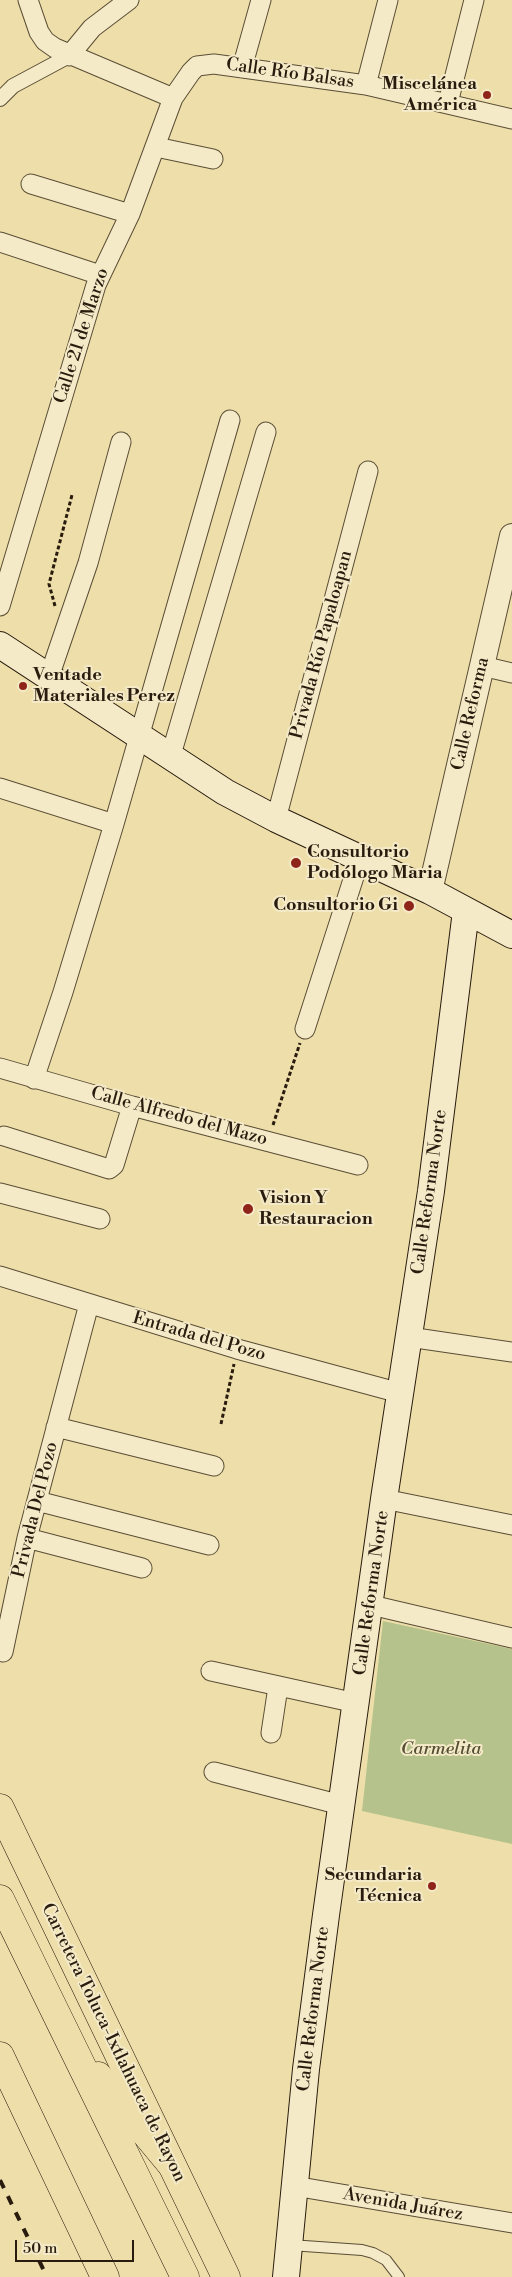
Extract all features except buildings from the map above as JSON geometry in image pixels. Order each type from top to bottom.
[{"type":"main road","points":[[0,645],[170,758],[225,792],[276,819],[430,892],[512,935]]},
{"type":"main road","name":"Calle Reforma Norte","points":[[286,2277],[306,2069],[384,1499],[431,1191],[466,911]]},
{"type":"main road","name":"Carretera Toluca-Ixtlahuaca de Rayon","points":[[0,1808],[226,2277]]},
{"type":"main road","points":[[0,1899],[185,2277]]},
{"type":"main road","points":[[69,2040],[171,2164]]},
{"type":"main road","points":[[0,2056],[105,2277]]},
{"type":"street","points":[[32,0],[39,32],[45,41],[70,56],[173,98]]},
{"type":"street","points":[[0,99],[13,86],[70,56],[92,28],[130,0]]},
{"type":"street","points":[[242,68],[261,0]]},
{"type":"street","points":[[366,85],[388,0]]},
{"type":"street","points":[[448,103],[474,0]]},
{"type":"street","name":"Calle Río Balsas","points":[[214,64],[366,85],[512,119]]},
{"type":"street","name":"Calle 21 de Marzo","points":[[0,606],[67,378],[100,275],[130,214],[173,98],[178,89],[198,66],[214,64]]},
{"type":"street","points":[[156,147],[213,160]]},
{"type":"street","points":[[31,184],[130,214]]},
{"type":"street","points":[[0,242],[100,275]]},
{"type":"street","points":[[34,1079],[63,992],[114,824],[230,420]]},
{"type":"street","points":[[170,758],[266,432]]},
{"type":"street","points":[[50,677],[88,563],[121,442]]},
{"type":"street","name":"Privada Río Papaloapan","points":[[276,819],[368,471]]},
{"type":"street","name":"Calle Reforma","points":[[430,892],[512,536]]},
{"type":"street","points":[[482,666],[512,673]]},
{"type":"street","points":[[0,788],[114,824]]},
{"type":"street","points":[[305,1029],[360,858]]},
{"type":"street","name":"Calle Alfredo del Mazo","points":[[0,1068],[132,1106],[358,1165]]},
{"type":"street","points":[[4,1136],[109,1169],[114,1165],[132,1106]]},
{"type":"street","points":[[0,1193],[100,1220]]},
{"type":"street","name":"Entrada del Pozo","points":[[0,1276],[237,1348],[400,1394]]},
{"type":"street","name":"Privada Del Pozo","points":[[3,1652],[27,1538],[89,1304]]},
{"type":"street","points":[[409,1337],[512,1352]]},
{"type":"street","name":"Privada Del Pozo","points":[[56,1427],[214,1466]]},
{"type":"street","points":[[384,1499],[512,1525]]},
{"type":"street","points":[[37,1501],[209,1545]]},
{"type":"street","points":[[27,1538],[142,1568]]},
{"type":"street","points":[[371,1605],[512,1638]]},
{"type":"street","points":[[211,1671],[278,1688],[356,1703]]},
{"type":"street","points":[[271,1733],[278,1688]]},
{"type":"street","points":[[214,1772],[341,1805]]},
{"type":"street","name":"Avenida Juárez","points":[[294,2186],[512,2223]]},
{"type":"lane","points":[[289,2244],[362,2250],[373,2253],[386,2260],[399,2277]]},
{"type":"path","points":[[56,611],[49,584],[72,496]]},
{"type":"path","points":[[268,1140],[305,1029]]},
{"type":"path","points":[[221,1424],[237,1348]]},
{"type":"green space","name":"Carmelita","points":[[383,1621],[512,1649],[512,1844],[362,1811]]},
{"type":"railway","points":[[0,2180],[47,2277]]},
{"type":"place","name":"Miscelánea América","points":[[487,95]]},
{"type":"place","name":"Ventade Materiales Perez","points":[[23,686]]},
{"type":"place","name":"Consultorio Podólogo Maria","points":[[296,863]]},
{"type":"place","name":"Consultorio Gi","points":[[409,906]]},
{"type":"place","name":"Vision Y Restauracion","points":[[248,1209]]},
{"type":"place","name":"Secundaria Técnica","points":[[432,1886]]}]
